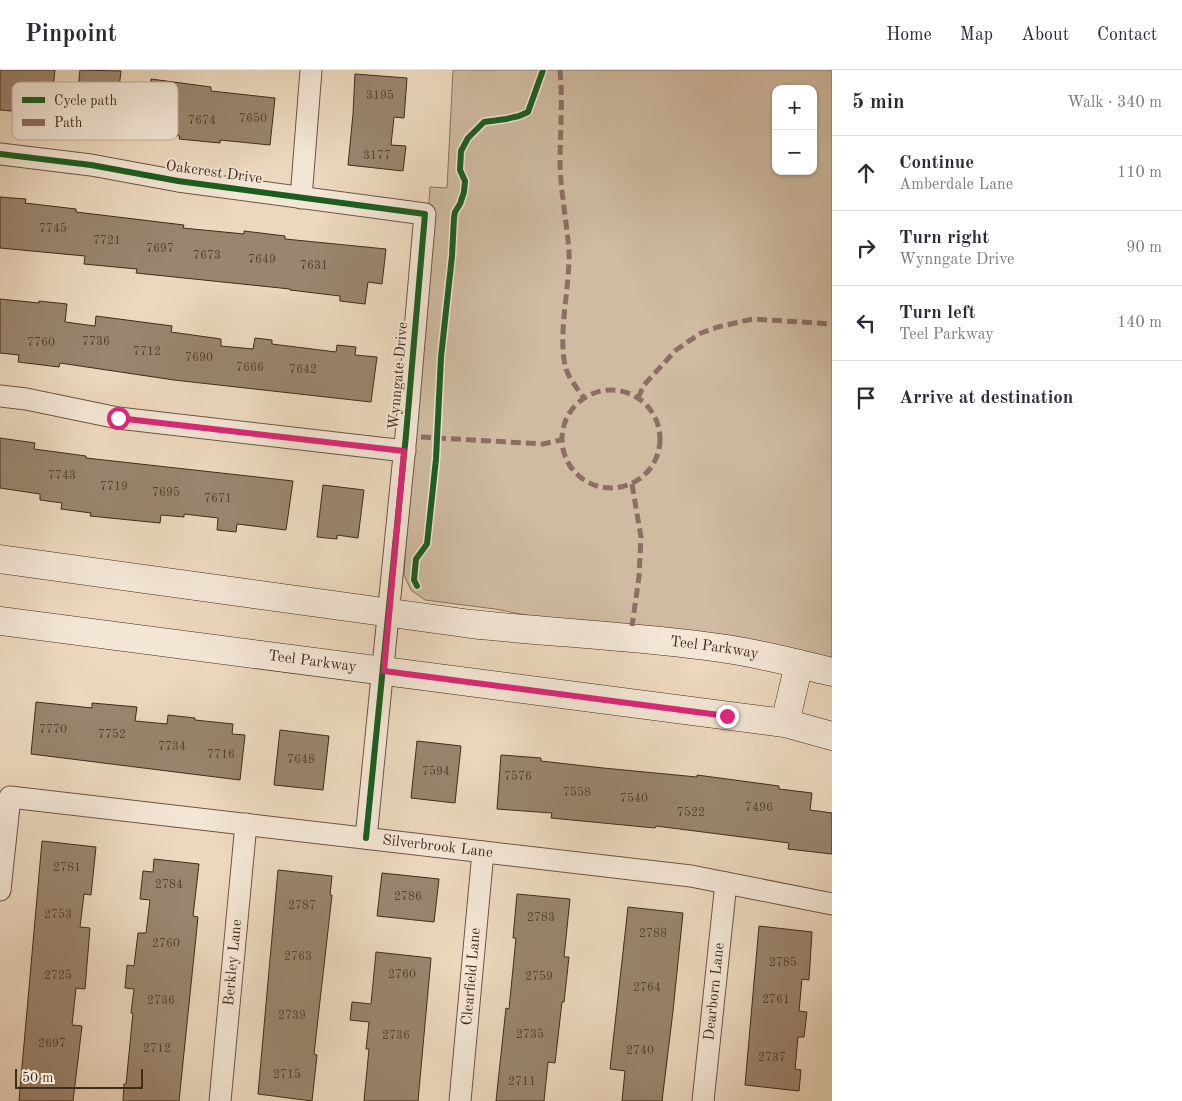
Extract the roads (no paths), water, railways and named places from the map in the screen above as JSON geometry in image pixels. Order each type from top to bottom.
[{"type":"main road","name":"Teel Parkway","points":[[0,559],[497,627],[722,648],[832,672]]},
{"type":"main road","name":"Teel Parkway","points":[[0,621],[785,723],[832,736]]},
{"type":"main road","points":[[785,723],[799,664]]},
{"type":"street","points":[[300,198],[311,70]]},
{"type":"street","name":"Oakcrest Drive","points":[[0,154],[91,165],[178,181],[425,214]]},
{"type":"street","name":"Wynngate Drive","points":[[366,838],[384,671],[425,214]]},
{"type":"street","points":[[0,396],[26,399],[118,418],[404,451]]},
{"type":"street","name":"Silverbrook Lane","points":[[0,890],[10,797],[691,876],[832,904]]},
{"type":"street","name":"Berkley Lane","points":[[220,1101],[246,824]]},
{"type":"street","name":"Clearfield Lane","points":[[460,1101],[483,852]]},
{"type":"street","name":"Dearborn Lane","points":[[703,1101],[726,883]]}]
